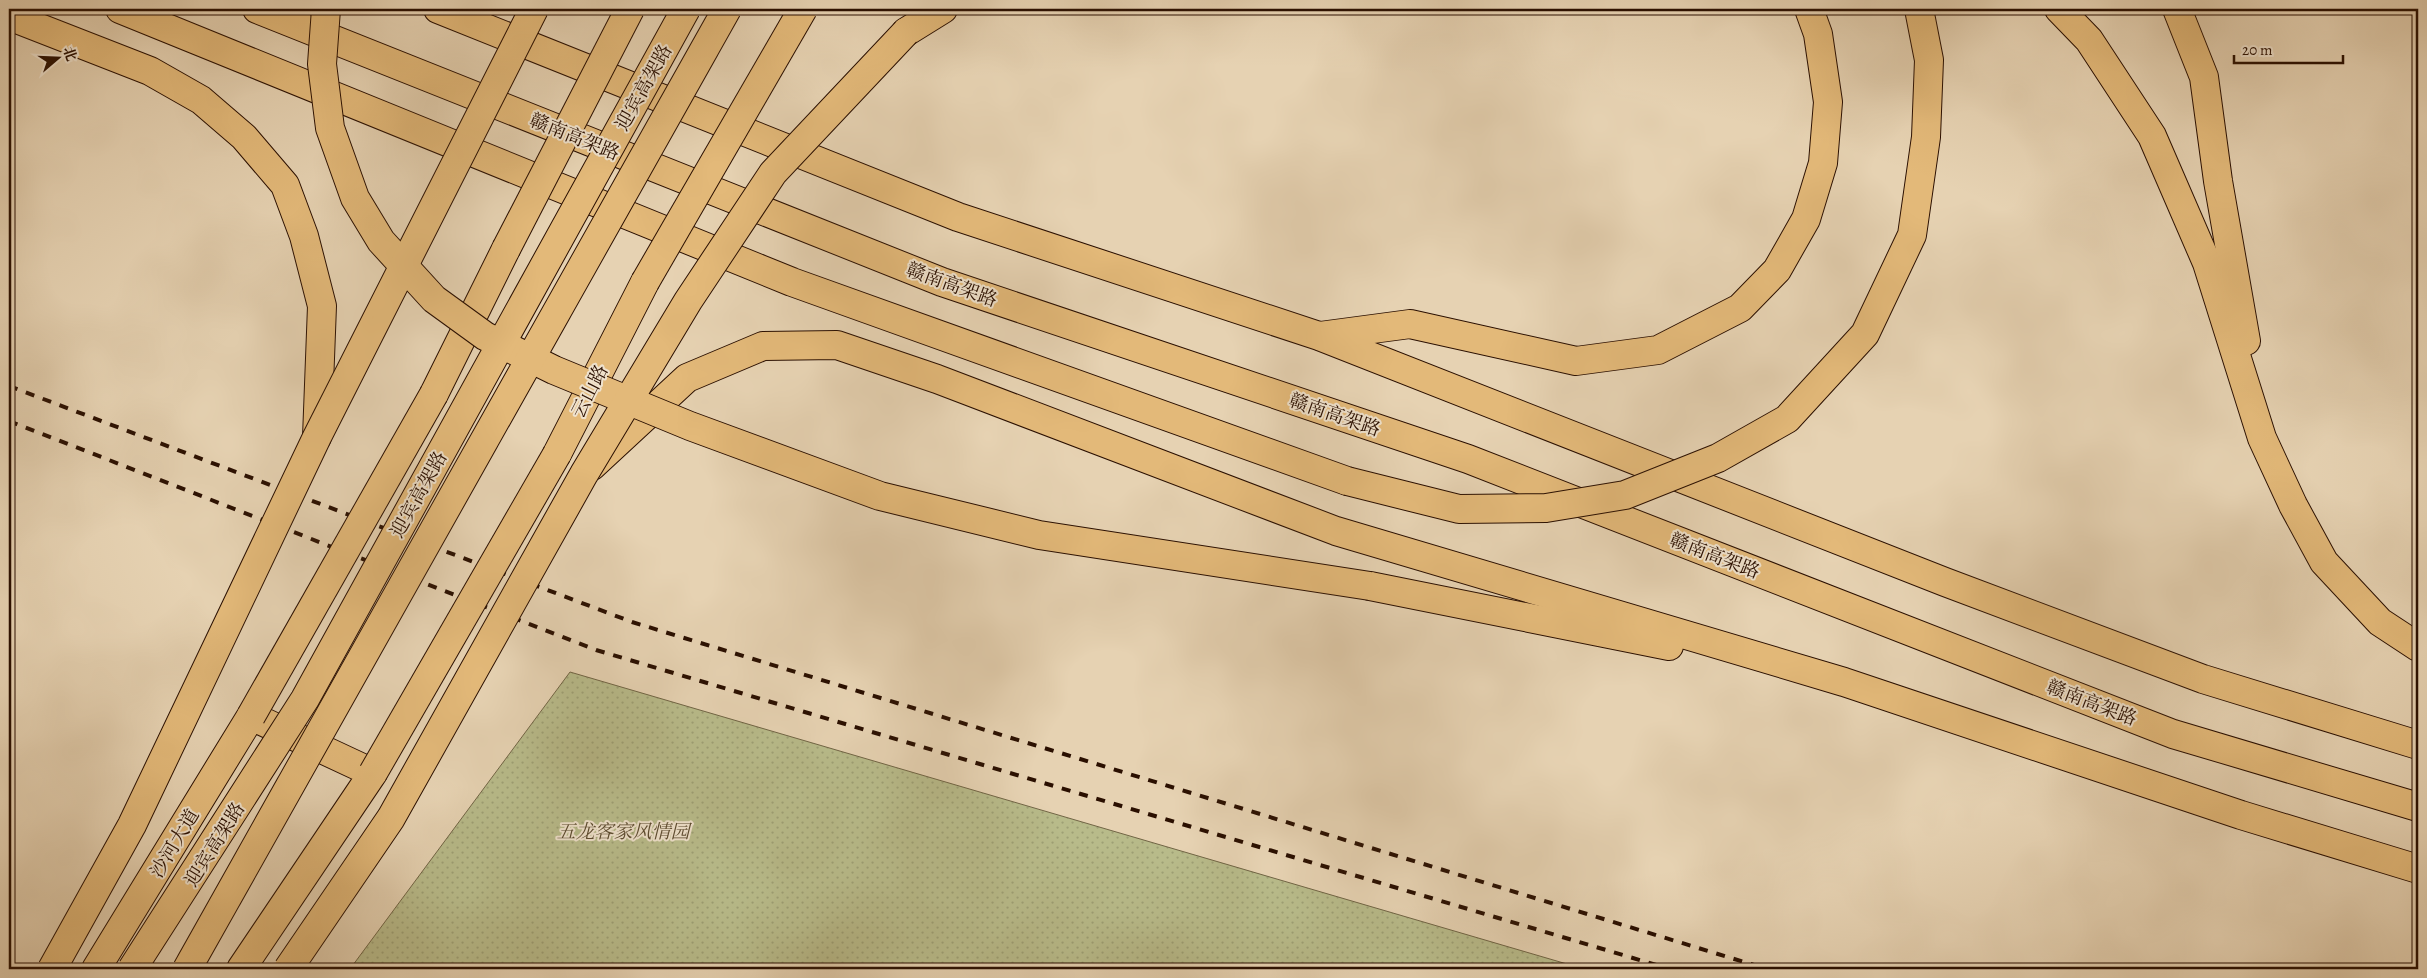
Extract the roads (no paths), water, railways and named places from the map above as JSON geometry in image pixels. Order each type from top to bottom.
[{"type":"main road","points":[[120,9],[792,282],[1347,481],[1459,509],[1546,508],[1625,494],[1718,458],[1787,419],[1865,334],[1912,235],[1926,137],[1929,60],[1919,9]]},
{"type":"main road","name":"赣南高架路","points":[[256,9],[942,282],[1468,459],[2173,734],[2418,808]]},
{"type":"main road","points":[[326,9],[322,64],[330,128],[355,198],[381,241],[434,299],[485,336],[554,370],[690,426],[880,496],[1039,535],[1370,586],[1844,682]]},
{"type":"main road","points":[[438,9],[958,217],[1319,336],[1936,578],[2194,676],[2418,745]]},
{"type":"main road","points":[[52,969],[132,825],[317,437],[534,9]]},
{"type":"main road","name":"迎宾高架路","points":[[132,969],[305,699],[686,9]]},
{"type":"main road","name":"迎宾高架路","points":[[187,969],[727,9]]},
{"type":"main road","name":"云山路","points":[[373,773],[557,454],[645,282],[803,9]]},
{"type":"main road","points":[[288,969],[391,818],[584,474],[688,301],[773,173],[906,32],[943,9]]},
{"type":"main road","points":[[1319,336],[1410,324],[1576,361],[1658,350],[1740,308],[1777,270],[1806,218],[1823,163],[1828,102],[1818,34],[1809,9]]},
{"type":"main road","points":[[2059,9],[2089,40],[2152,136],[2207,263],[2262,438],[2293,505],[2324,562],[2380,622],[2418,647]]},
{"type":"main road","points":[[2177,9],[2204,77],[2218,181],[2262,438]]},
{"type":"main road","name":"沙河大道","points":[[96,969],[251,716],[434,394],[624,10]]},
{"type":"main road","points":[[9,16],[150,72],[201,100],[244,137],[285,185],[304,236],[322,306],[317,437]]},
{"type":"main road","points":[[584,474],[687,378],[763,346],[837,345],[937,379],[1336,531],[1844,682],[2241,815],[2418,869]]},
{"type":"main road","points":[[241,969],[373,773],[251,716]]},
{"type":"railway","points":[[9,386],[632,622],[1767,969]]},
{"type":"railway","points":[[9,421],[596,650],[1670,969]]},
{"type":"park label","name":"五龙客家风情园","points":[[623,831]]}]
